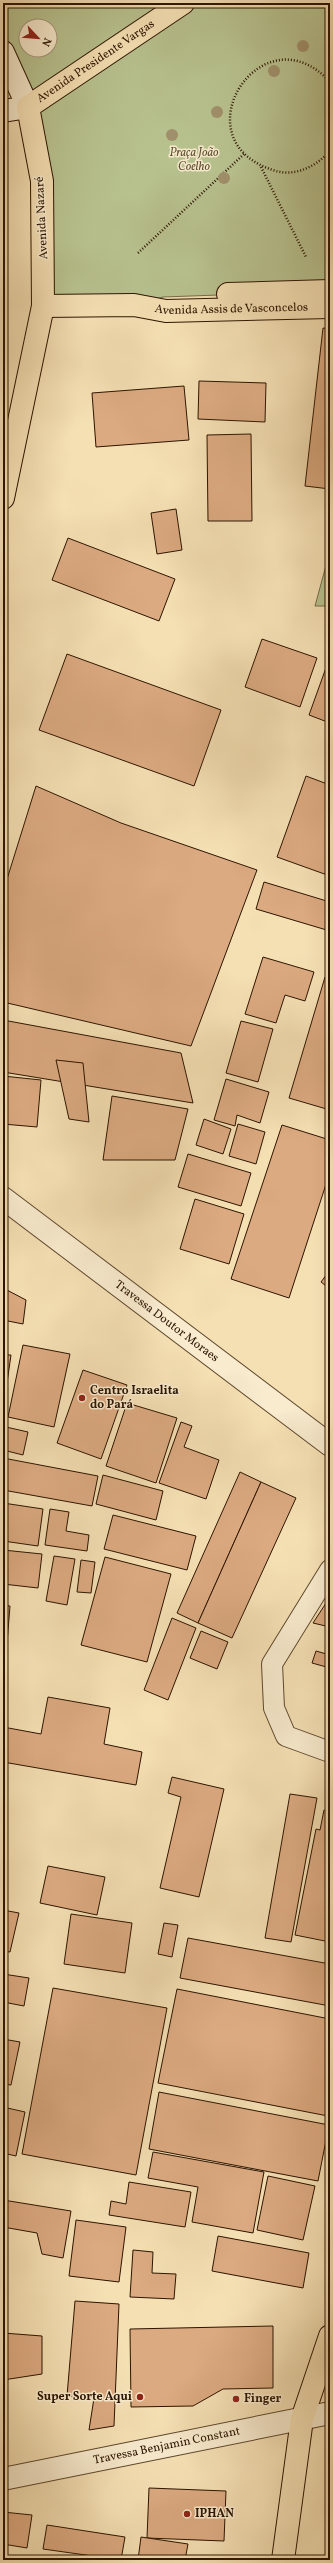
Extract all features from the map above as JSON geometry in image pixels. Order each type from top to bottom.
[{"type":"main road","name":"Avenida Presidente Vargas","points":[[28,107],[183,3]]},
{"type":"main road","name":"Avenida Nazaré","points":[[3,498],[43,306],[42,181],[28,107]]},
{"type":"main road","name":"Avenida Assis de Vasconcelos","points":[[134,305],[163,297],[330,291]]},
{"type":"main road","name":"Avenida Assis de Vasconcelos","points":[[43,306],[134,305],[166,311],[330,307]]},
{"type":"main road","points":[[284,2560],[302,2419],[330,2336]]},
{"type":"street","points":[[3,52],[28,107],[3,111]]},
{"type":"street","name":"Travessa Doutor Moraes","points":[[3,1198],[330,1445]]},
{"type":"street","name":"Travessa Benjamin Constant","points":[[3,2479],[330,2413]]},
{"type":"lane","points":[[330,1570],[272,1664],[274,1708],[286,1736],[330,1752]]},
{"type":"path","points":[[330,82],[320,70],[298,61],[273,61],[251,71],[236,91],[230,114],[233,136],[244,154],[261,167],[281,173],[302,170],[322,160],[330,151]]},
{"type":"path","points":[[138,253],[244,154]]},
{"type":"path","points":[[261,167],[306,257]]},
{"type":"green space","name":"Praça João Coelho","points":[[3,3],[330,3],[330,291],[163,297],[134,305],[43,306],[43,227],[3,42]]},
{"type":"green space","points":[[328,558],[330,559],[330,606],[315,606]]},
{"type":"building","points":[[323,328],[330,329],[330,489],[305,486]]},
{"type":"building","points":[[199,381],[266,383],[265,422],[198,419]]},
{"type":"building","points":[[184,386],[189,440],[96,447],[92,393]]},
{"type":"building","points":[[251,434],[252,521],[208,521],[207,435]]},
{"type":"building","points":[[176,509],[182,550],[157,554],[151,513]]},
{"type":"building","points":[[68,538],[175,579],[159,621],[52,580]]},
{"type":"building","points":[[262,639],[317,658],[300,707],[245,687]]},
{"type":"building","points":[[67,654],[221,710],[194,786],[39,730]]},
{"type":"building","points":[[327,665],[330,666],[330,723],[309,715]]},
{"type":"building","points":[[306,776],[330,785],[330,876],[277,857]]},
{"type":"building","points":[[36,786],[121,823],[257,870],[191,1046],[3,1002],[3,892]]},
{"type":"building","points":[[264,882],[330,902],[330,931],[256,909]]},
{"type":"building","points":[[263,957],[314,972],[305,1001],[285,995],[276,1023],[245,1014]]},
{"type":"building","points":[[325,977],[330,979],[330,1110],[289,1098]]},
{"type":"building","points":[[3,1020],[181,1053],[193,1103],[3,1072]]},
{"type":"building","points":[[241,1021],[273,1029],[258,1082],[226,1073]]},
{"type":"building","points":[[56,1060],[83,1063],[89,1122],[69,1119]]},
{"type":"building","points":[[3,1076],[41,1080],[37,1127],[3,1124]]},
{"type":"building","points":[[226,1079],[269,1092],[260,1123],[237,1115],[235,1126],[214,1120]]},
{"type":"building","points":[[112,1096],[188,1109],[175,1160],[103,1160]]},
{"type":"building","points":[[204,1119],[231,1129],[223,1154],[196,1145]]},
{"type":"building","points":[[238,1124],[265,1132],[256,1164],[229,1156]]},
{"type":"building","points":[[282,1125],[330,1140],[330,1172],[289,1298],[231,1279]]},
{"type":"building","points":[[188,1154],[251,1173],[241,1206],[178,1187]]},
{"type":"building","points":[[195,1199],[244,1214],[229,1264],[180,1249]]},
{"type":"building","points":[[330,1270],[330,1289],[321,1282]]},
{"type":"building","points":[[3,1288],[26,1300],[23,1324],[3,1320]]},
{"type":"building","points":[[23,1345],[70,1354],[54,1427],[8,1417]]},
{"type":"building","points":[[3,1355],[11,1355],[7,1383],[3,1382]]},
{"type":"building","points":[[83,1370],[127,1385],[101,1459],[57,1443]]},
{"type":"building","points":[[127,1403],[177,1418],[156,1483],[106,1466]]},
{"type":"building","points":[[181,1422],[192,1426],[184,1447],[219,1460],[206,1499],[159,1483]]},
{"type":"building","points":[[6,1427],[28,1432],[23,1455],[3,1450]]},
{"type":"building","points":[[3,1458],[98,1476],[92,1506],[3,1490]]},
{"type":"building","points":[[240,1472],[261,1482],[198,1623],[177,1613]]},
{"type":"building","points":[[103,1475],[163,1491],[156,1520],[96,1504]]},
{"type":"building","points":[[261,1482],[296,1498],[232,1638],[198,1623]]},
{"type":"building","points":[[3,1503],[43,1509],[38,1546],[3,1541]]},
{"type":"building","points":[[50,1509],[69,1512],[66,1531],[89,1535],[87,1551],[45,1545]]},
{"type":"building","points":[[113,1515],[196,1536],[187,1570],[104,1549]]},
{"type":"building","points":[[3,1550],[42,1554],[38,1588],[3,1584]]},
{"type":"building","points":[[54,1556],[75,1559],[67,1605],[46,1601]]},
{"type":"building","points":[[105,1557],[171,1574],[147,1662],[81,1645]]},
{"type":"building","points":[[81,1560],[95,1562],[91,1593],[77,1592]]},
{"type":"building","points":[[330,1597],[330,1627],[313,1623]]},
{"type":"building","points":[[3,1605],[10,1606],[7,1643],[3,1643]]},
{"type":"building","points":[[172,1618],[196,1628],[168,1700],[144,1690]]},
{"type":"building","points":[[201,1631],[228,1642],[217,1669],[190,1658]]},
{"type":"building","points":[[316,1651],[330,1655],[330,1668],[312,1663]]},
{"type":"building","points":[[48,1697],[110,1708],[104,1744],[142,1752],[136,1785],[3,1762],[3,1727],[41,1734]]},
{"type":"building","points":[[172,1777],[224,1789],[199,1897],[160,1888],[181,1797],[168,1793]]},
{"type":"building","points":[[290,1794],[317,1798],[291,1942],[265,1938]]},
{"type":"building","points":[[324,1810],[330,1811],[330,1942],[295,1935],[316,1829],[320,1830]]},
{"type":"building","points":[[48,1866],[105,1877],[97,1915],[40,1903]]},
{"type":"building","points":[[3,1910],[19,1913],[10,1952],[3,1951]]},
{"type":"building","points":[[71,1914],[132,1923],[125,1973],[64,1964]]},
{"type":"building","points":[[164,1923],[178,1925],[172,1957],[158,1954]]},
{"type":"building","points":[[188,1938],[330,1964],[330,2006],[180,1978]]},
{"type":"building","points":[[3,1974],[29,1978],[24,2006],[3,2002]]},
{"type":"building","points":[[53,1988],[167,2008],[136,2175],[22,2154]]},
{"type":"building","points":[[177,1989],[330,2019],[328,2116],[158,2083]]},
{"type":"building","points":[[3,2039],[20,2042],[11,2085],[3,2084]]},
{"type":"building","points":[[159,2092],[329,2125],[318,2181],[149,2149]]},
{"type":"building","points":[[3,2107],[25,2112],[16,2156],[3,2153]]},
{"type":"building","points":[[153,2152],[264,2172],[253,2233],[192,2222],[198,2187],[148,2178]]},
{"type":"building","points":[[268,2176],[315,2186],[303,2240],[257,2230]]},
{"type":"building","points":[[129,2182],[191,2192],[185,2227],[109,2215],[111,2201],[126,2204]]},
{"type":"building","points":[[3,2200],[71,2211],[63,2258],[42,2254],[37,2233],[3,2227]]},
{"type":"building","points":[[76,2220],[126,2227],[119,2282],[69,2276]]},
{"type":"building","points":[[218,2236],[309,2253],[303,2288],[212,2271]]},
{"type":"building","points":[[133,2250],[153,2252],[152,2273],[176,2274],[174,2299],[130,2297]]},
{"type":"building","points":[[75,2301],[119,2304],[114,2426],[89,2430],[94,2398],[67,2396]]},
{"type":"building","points":[[273,2326],[273,2388],[223,2389],[193,2406],[131,2407],[130,2329]]},
{"type":"building","points":[[3,2333],[42,2336],[42,2374],[3,2380]]},
{"type":"building","name":"IPHAN","points":[[149,2488],[226,2491],[224,2541],[147,2538]]},
{"type":"building","points":[[3,2512],[32,2515],[27,2548],[3,2544]]},
{"type":"building","points":[[47,2525],[125,2537],[121,2560],[43,2549]]},
{"type":"building","name":"IPHAN","points":[[141,2537],[188,2544],[185,2560],[138,2560]]},
{"type":"place","name":"Centro Israelita do Pará","points":[[82,1398]]},
{"type":"place","name":"Super Sorte Aqui","points":[[140,2397]]},
{"type":"place","name":"Finger","points":[[236,2399]]},
{"type":"place","name":"IPHAN","points":[[187,2514]]}]
